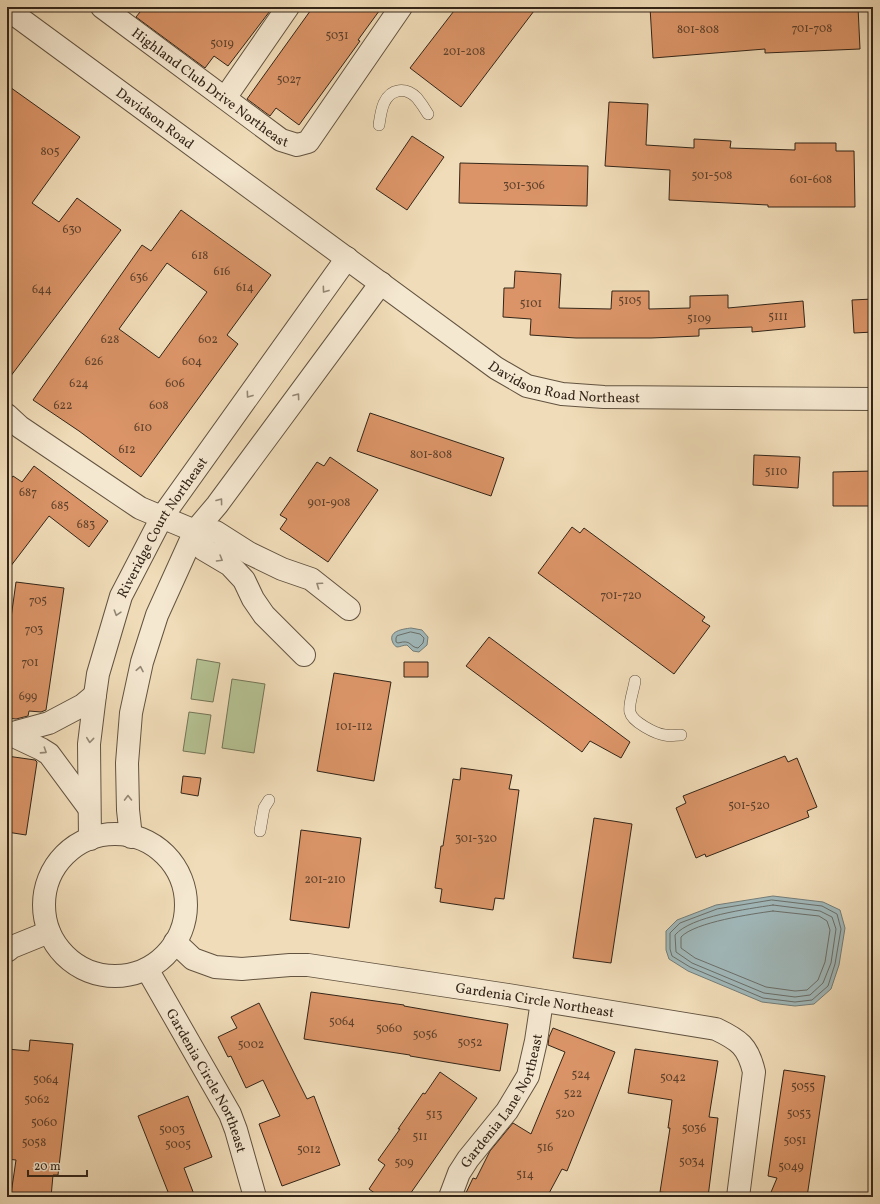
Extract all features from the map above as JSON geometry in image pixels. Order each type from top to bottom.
[{"type":"street","name":"Highland Club Drive Northeast","points":[[102,7],[281,140],[297,145],[308,142],[401,7]]},
{"type":"street","points":[[225,98],[288,7]]},
{"type":"street","name":"Davidson Road","points":[[16,11],[304,226]]},
{"type":"street","name":"Davidson Road Northeast","points":[[304,226],[496,368],[527,386],[562,394],[604,397],[873,399]]},
{"type":"street","name":"Riveridge Court Northeast","points":[[90,839],[89,744],[95,695],[98,674],[122,596],[162,517],[347,258]]},
{"type":"street","name":"Riveridge Court Northeast","points":[[131,837],[128,810],[127,763],[131,713],[142,662],[157,615],[195,531],[217,505],[381,282]]},
{"type":"street","points":[[7,415],[26,431],[140,508],[195,531],[216,532],[249,553],[311,579],[349,609]]},
{"type":"street","points":[[195,531],[203,549],[222,559],[235,570],[244,580],[253,599],[264,615],[304,655]]},
{"type":"street","points":[[8,733],[49,723],[83,705],[95,695]]},
{"type":"street","points":[[8,733],[49,754],[89,808]]},
{"type":"street","points":[[115,834],[131,837],[138,838],[160,850],[176,868],[185,890],[186,914],[179,937],[165,956],[147,969],[126,976],[104,976],[83,969],[65,957],[52,940],[44,920],[43,899],[48,878],[59,860],[75,846],[90,839],[115,834]]},
{"type":"street","points":[[7,951],[12,947],[49,932]]},
{"type":"street","name":"Gardenia Circle Northeast","points":[[175,942],[193,959],[215,967],[242,969],[290,964],[308,965],[716,1029],[732,1036],[742,1044],[751,1058],[754,1072],[738,1197]]},
{"type":"street","name":"Gardenia Circle Northeast","points":[[147,969],[230,1114],[255,1197]]},
{"type":"street","name":"Gardenia Lane Northeast","points":[[450,1197],[462,1168],[481,1141],[507,1111],[528,1076],[536,1041],[542,1001]]},
{"type":"lane","points":[[379,125],[384,102],[390,94],[398,90],[406,91],[417,98],[428,114]]},
{"type":"lane","points":[[635,681],[630,713],[634,720],[653,732],[665,735],[681,735]]},
{"type":"lane","points":[[260,831],[264,808],[269,800]]},
{"type":"green space","points":[[197,659],[220,663],[213,702],[191,699]]},
{"type":"green space","points":[[232,679],[265,684],[254,753],[222,748]]},
{"type":"green space","points":[[189,712],[211,715],[205,754],[183,751]]},
{"type":"water","points":[[411,628],[422,630],[428,637],[427,645],[419,652],[413,651],[407,645],[397,647],[393,643],[392,636],[394,633]]},
{"type":"water","points":[[773,896],[823,902],[840,910],[845,928],[839,965],[831,989],[814,1004],[795,1006],[762,1002],[688,971],[669,959],[666,950],[666,931],[677,920],[716,905]]},
{"type":"building","points":[[144,7],[273,7],[228,66],[214,56],[205,68],[136,17]]},
{"type":"building","points":[[313,7],[382,7],[358,40],[360,41],[299,125],[276,108],[270,116],[247,99]]},
{"type":"building","points":[[457,7],[537,7],[461,107],[410,68]]},
{"type":"building","points":[[650,7],[858,7],[860,49],[765,53],[765,49],[653,58]]},
{"type":"building","points":[[7,85],[80,137],[32,203],[59,222],[77,198],[121,230],[7,381]]},
{"type":"building","points":[[609,102],[648,104],[646,145],[694,148],[694,139],[731,141],[730,148],[795,150],[795,143],[836,143],[836,151],[854,151],[855,207],[768,207],[768,205],[669,200],[670,170],[605,166]]},
{"type":"building","points":[[412,136],[444,157],[407,210],[376,189]]},
{"type":"building","points":[[460,163],[588,166],[587,206],[459,203]]},
{"type":"building","points":[[181,210],[271,275],[227,335],[238,344],[141,477],[79,431],[33,400],[142,245],[151,251]],"holes":[[[167,263],[207,292],[159,358],[119,329]]]},
{"type":"building","points":[[515,271],[561,274],[559,308],[611,309],[612,291],[649,291],[649,309],[690,308],[690,296],[728,295],[728,308],[803,301],[805,327],[752,332],[752,327],[699,329],[699,336],[651,338],[576,338],[530,335],[531,319],[503,317],[504,288],[514,288]]},
{"type":"building","points":[[873,299],[873,332],[854,333],[852,300]]},
{"type":"building","points":[[370,413],[504,458],[491,496],[357,451]]},
{"type":"building","points":[[754,455],[800,457],[798,488],[753,485]]},
{"type":"building","points":[[330,457],[378,490],[328,562],[280,529],[287,519],[280,515],[317,462],[324,466]]},
{"type":"building","points":[[34,466],[108,521],[89,547],[49,516],[7,571],[7,484],[13,476],[22,482]]},
{"type":"building","points":[[873,471],[873,506],[833,506],[833,472]]},
{"type":"building","points":[[572,527],[580,533],[584,528],[705,617],[702,621],[710,626],[674,674],[538,573]]},
{"type":"building","points":[[16,582],[64,588],[46,710],[41,712],[29,711],[28,716],[16,719],[7,718],[7,647]]},
{"type":"building","points":[[489,637],[630,742],[621,758],[590,741],[582,752],[466,666]]},
{"type":"building","points":[[404,662],[428,662],[428,677],[404,677]]},
{"type":"building","points":[[334,673],[391,682],[374,781],[317,771]]},
{"type":"building","points":[[7,756],[35,760],[37,762],[26,835],[7,832]]},
{"type":"building","points":[[785,756],[788,762],[797,758],[817,807],[807,811],[809,817],[706,857],[705,854],[696,858],[676,808],[686,803],[683,796]]},
{"type":"building","points":[[461,768],[512,775],[509,789],[519,790],[504,899],[495,898],[493,910],[440,902],[442,889],[435,888],[453,779],[460,780]]},
{"type":"building","points":[[183,776],[201,778],[198,796],[181,793]]},
{"type":"building","points":[[594,818],[632,824],[611,963],[573,958]]},
{"type":"building","points":[[301,830],[361,838],[349,928],[290,920]]},
{"type":"building","points":[[311,992],[404,1005],[508,1024],[500,1071],[410,1055],[304,1039]]},
{"type":"building","points":[[259,1003],[307,1099],[314,1096],[340,1165],[282,1186],[259,1124],[280,1116],[263,1080],[246,1088],[231,1056],[228,1057],[218,1037],[237,1028],[231,1017]]},
{"type":"building","points":[[553,1028],[615,1052],[567,1171],[562,1169],[547,1197],[464,1197],[473,1178],[476,1179],[490,1151],[513,1123],[531,1134],[565,1052],[548,1045],[549,1037]]},
{"type":"building","points":[[30,1040],[73,1044],[58,1175],[53,1175],[51,1197],[16,1197],[16,1195],[11,1194],[16,1160],[7,1159],[7,1094],[10,1072],[7,1072],[7,1049],[29,1051]]},
{"type":"building","points":[[635,1049],[718,1061],[709,1117],[718,1118],[708,1197],[660,1192],[670,1128],[668,1128],[672,1100],[628,1093]]},
{"type":"building","points":[[784,1070],[825,1076],[807,1197],[769,1197],[777,1178],[768,1176]]},
{"type":"building","points":[[440,1072],[477,1098],[408,1197],[380,1197],[369,1189],[385,1165],[378,1160],[423,1093],[425,1094]]},
{"type":"building","points":[[188,1096],[212,1157],[184,1168],[195,1197],[170,1197],[138,1116]]}]
